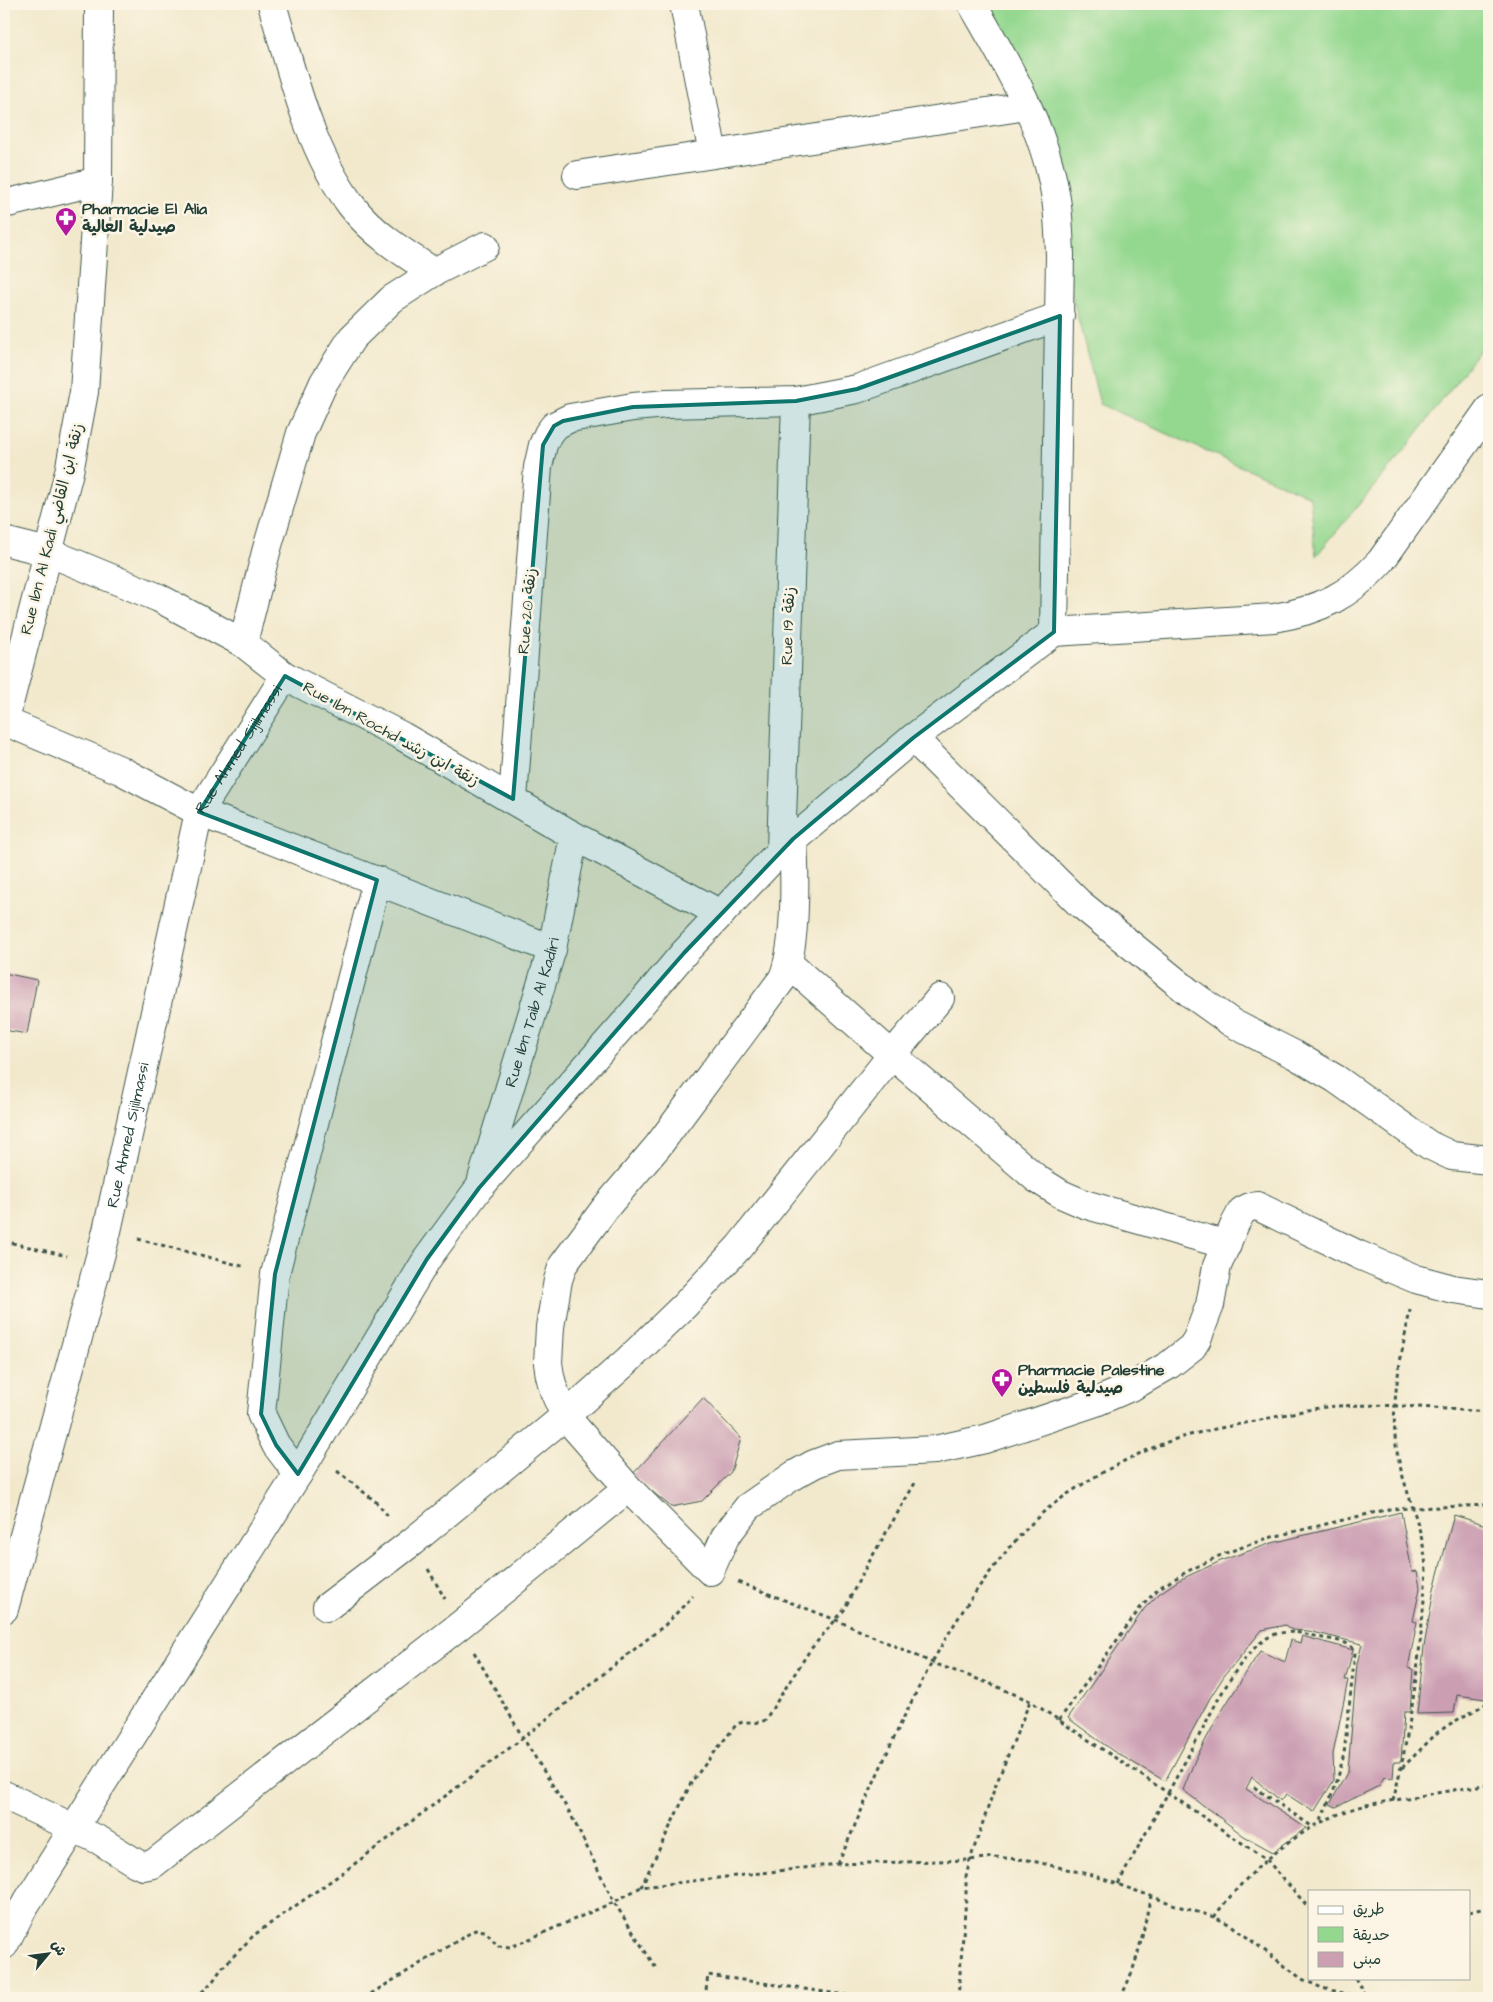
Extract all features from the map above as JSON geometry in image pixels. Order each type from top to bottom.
[{"type":"street","name":"Rue Ibn Al Kadi زنقة ابن القاضي","points":[[4,722],[69,472],[84,392],[98,181],[99,4]]},
{"type":"street","points":[[272,4],[300,104],[324,160],[351,206],[373,228],[404,253],[434,272]]},
{"type":"street","points":[[684,4],[713,154]]},
{"type":"street","points":[[972,4],[998,48],[1026,106],[1043,148],[1055,193],[1060,255],[1060,316],[1054,632]]},
{"type":"street","points":[[577,176],[1026,106]]},
{"type":"street","points":[[4,204],[98,181]]},
{"type":"street","points":[[243,643],[266,552],[301,433],[324,382],[352,338],[392,299],[434,272],[485,246]]},
{"type":"street","points":[[796,401],[857,389],[1060,316]]},
{"type":"street","name":"Rue 20 زنقة","points":[[513,800],[538,467],[543,445],[548,434],[554,426],[570,418],[633,407],[667,404],[796,401]]},
{"type":"street","name":"Rue 19 زنقة","points":[[789,964],[793,910],[787,845],[796,401]]},
{"type":"street","points":[[4,1945],[22,1910],[304,1462],[428,1259],[479,1188],[624,1026],[684,953],[787,845],[913,738],[1054,632],[1274,618],[1309,611],[1334,599],[1359,583],[1381,561],[1489,409]]},
{"type":"street","name":"Rue Ibn Rochd زنقة ابن رشد","points":[[4,541],[48,552],[159,598],[243,643],[285,676],[402,736],[574,836],[721,914]]},
{"type":"street","name":"Rue Ahmed Sijilmassi","points":[[4,1609],[108,1231],[199,812],[285,676]]},
{"type":"street","points":[[4,722],[120,770],[199,812],[552,949]]},
{"type":"street","points":[[913,738],[1078,902],[1190,993],[1232,1023],[1295,1055],[1336,1079],[1429,1145],[1452,1156],[1489,1160]]},
{"type":"street","name":"Rue Ibn Taib Al Kadiri","points":[[479,1188],[552,949],[574,836]]},
{"type":"street","points":[[304,1462],[276,1445],[260,1414],[275,1274],[377,880]]},
{"type":"street","points":[[1227,1245],[1084,1204],[1061,1194],[1022,1168],[789,964],[783,978],[757,1014],[658,1146],[606,1207],[563,1266],[558,1280],[550,1327],[548,1363],[554,1391],[565,1416],[628,1488],[710,1571],[725,1537],[748,1507],[794,1475],[814,1464],[838,1455],[934,1450],[985,1439],[1081,1408],[1132,1386],[1169,1365],[1192,1347],[1197,1339],[1210,1305],[1217,1266],[1227,1245],[1234,1224],[1242,1211],[1250,1207],[1257,1206],[1359,1255],[1416,1279],[1454,1289],[1489,1294]]},
{"type":"street","points":[[327,1607],[412,1542],[565,1416],[627,1361],[684,1306],[738,1247],[940,998]]},
{"type":"street","points":[[4,1795],[74,1828],[143,1866],[153,1864],[459,1626],[628,1488]]},
{"type":"path","points":[[108,1231],[275,1274]]},
{"type":"path","points":[[4,1241],[99,1264]]},
{"type":"path","points":[[1393,1801],[1412,1708],[1426,1571],[1421,1529],[1404,1483],[1397,1454],[1395,1406],[1400,1362],[1416,1279]]},
{"type":"path","points":[[838,1864],[891,1745],[933,1663],[966,1606],[1003,1555],[1036,1519],[1068,1494],[1125,1461],[1182,1437],[1274,1417],[1337,1406],[1395,1406],[1489,1412]]},
{"type":"path","points":[[641,1887],[692,1781],[738,1723],[743,1721],[759,1724],[765,1720],[810,1650],[844,1610],[862,1574],[934,1450]]},
{"type":"path","points":[[304,1462],[375,1501],[412,1542],[523,1738],[570,1813],[614,1902],[657,1970]]},
{"type":"path","points":[[1059,1720],[1141,1607],[1158,1588],[1223,1554],[1268,1538],[1389,1509],[1489,1505]]},
{"type":"path","points":[[196,1998],[254,1935],[345,1871],[523,1738],[665,1625],[696,1594],[710,1571],[836,1620],[933,1663],[991,1684],[1030,1701],[1267,1860],[1308,1907]]},
{"type":"path","points":[[1118,1884],[1226,1687],[1252,1653],[1265,1640],[1286,1632],[1299,1632],[1345,1643],[1354,1649],[1355,1653],[1344,1754],[1336,1785],[1320,1822]]},
{"type":"path","points":[[958,1998],[966,1877],[970,1860],[995,1787],[1030,1701]]},
{"type":"path","points":[[1401,1769],[1438,1732],[1489,1702]]},
{"type":"path","points":[[1214,1917],[1230,1894],[1267,1860],[1320,1822],[1348,1809],[1366,1804],[1489,1784]]},
{"type":"path","points":[[1254,1787],[1313,1827]]},
{"type":"path","points":[[364,1998],[475,1930],[485,1931],[498,1946],[511,1948],[614,1902],[641,1887],[838,1864],[970,1860],[994,1857],[1028,1860],[1092,1874],[1214,1917],[1231,1925],[1302,1979],[1322,1988],[1365,1998]]},
{"type":"path","points":[[1120,1998],[1128,1984],[1137,1960],[1151,1895]]},
{"type":"path","points":[[1470,1912],[1489,1907]]},
{"type":"path","points":[[705,1998],[708,1975],[866,1998]]},
{"type":"path","points":[[1356,1980],[1365,1998]]},
{"type":"highlighted area","points":[[1060,316],[1054,632],[913,738],[793,839],[684,953],[479,1188],[427,1259],[298,1474],[276,1445],[261,1414],[275,1274],[377,880],[199,812],[285,676],[513,799],[543,445],[554,426],[563,421],[633,407],[796,401],[857,389]]},
{"type":"green space","points":[[983,4],[1489,4],[1489,338],[1407,447],[1316,556],[1310,497],[1100,404],[1004,30]]},
{"type":"building","points":[[4,973],[37,980],[27,1034],[4,1030]]},
{"type":"building","points":[[703,1398],[741,1438],[731,1472],[702,1501],[671,1507],[632,1475]]},
{"type":"building","points":[[1401,1512],[1412,1572],[1417,1571],[1420,1588],[1413,1621],[1417,1622],[1408,1668],[1413,1669],[1410,1712],[1404,1712],[1401,1762],[1394,1762],[1393,1778],[1384,1777],[1379,1786],[1336,1807],[1330,1804],[1348,1771],[1357,1664],[1362,1644],[1309,1631],[1292,1630],[1285,1625],[1262,1630],[1224,1676],[1165,1781],[1113,1751],[1068,1718],[1144,1609],[1160,1593],[1179,1580],[1223,1560],[1272,1543]]},
{"type":"building","points":[[1454,1515],[1489,1526],[1489,1697],[1485,1699],[1457,1695],[1454,1713],[1417,1714],[1424,1647],[1434,1589]]},
{"type":"building","points":[[1302,1636],[1353,1650],[1345,1680],[1348,1680],[1333,1754],[1334,1780],[1314,1812],[1286,1794],[1281,1801],[1252,1777],[1246,1789],[1306,1828],[1273,1852],[1244,1836],[1183,1790],[1195,1760],[1218,1717],[1260,1651],[1285,1662],[1291,1640],[1300,1643]]},
{"type":"place","name":"Pharmacie El Alia صيدلية العالية","points":[[66,237]]},
{"type":"place","name":"Pharmacie Palestine صيدلية فلسطين","points":[[1002,1398]]}]
